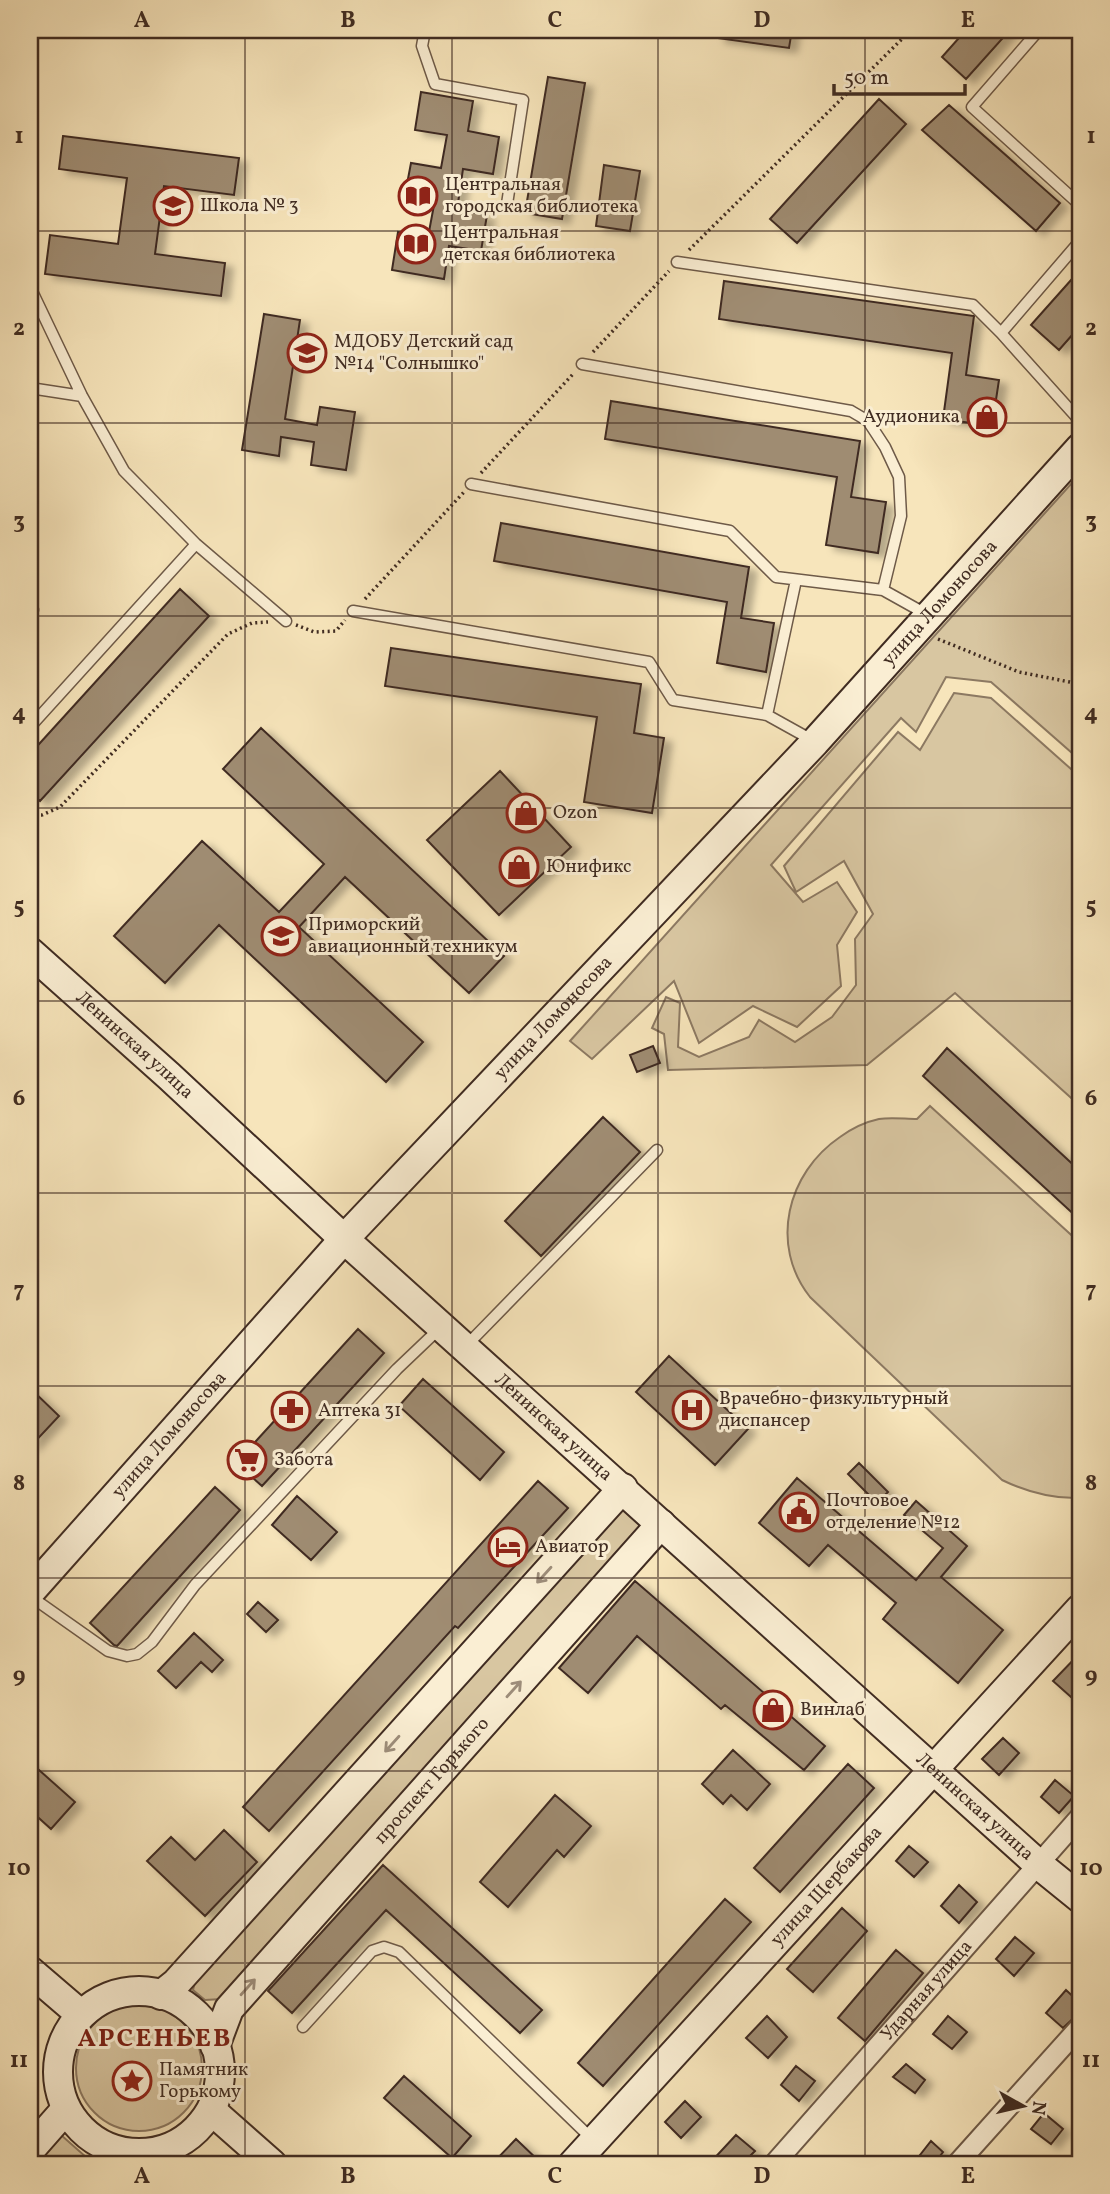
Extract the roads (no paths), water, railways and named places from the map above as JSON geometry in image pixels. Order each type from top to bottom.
[{"type":"main road","name":"улица Ломоносова","points":[[30,1594],[344,1239],[816,742],[1080,448]]},
{"type":"main road","name":"Ленинская улица","points":[[30,952],[179,1085],[344,1239],[1038,1864],[1080,1898]]},
{"type":"main road","points":[[161,1995],[176,1983],[622,1488]]},
{"type":"main road","name":"проспект Горького","points":[[215,2046],[229,2009],[661,1524]]},
{"type":"main road","name":"улица Щербакова","points":[[573,2164],[935,1771],[1080,1609]]},
{"type":"main road","points":[[30,1971],[79,2013],[69,2030],[58,2060],[60,2092],[66,2109],[104,2157],[169,2147],[188,2136],[212,2111],[272,2164]]},
{"type":"main road","name":"проспект Горького","points":[[79,2013],[111,1995],[137,1989],[180,2002],[202,2021],[215,2046],[220,2072],[212,2111]]},
{"type":"main road","points":[[30,2150],[66,2109]]},
{"type":"street","name":"Ударная улица","points":[[774,2164],[1080,1817]]},
{"type":"street","points":[[957,2164],[1080,2027]]},
{"type":"lane","points":[[425,30],[422,46],[435,84],[523,100],[507,204]]},
{"type":"lane","points":[[1039,30],[972,107],[1080,205]]},
{"type":"lane","points":[[1001,333],[1080,241]]},
{"type":"lane","points":[[677,262],[972,305],[1001,333],[1080,421]]},
{"type":"lane","points":[[30,286],[82,396],[124,471],[196,544],[286,621]]},
{"type":"lane","points":[[582,364],[851,411],[868,421],[885,447],[899,477],[901,516],[883,590]]},
{"type":"lane","points":[[30,388],[82,396]]},
{"type":"lane","points":[[471,484],[730,531],[776,577],[883,590],[923,623]]},
{"type":"lane","points":[[30,727],[196,544]]},
{"type":"lane","points":[[767,715],[796,580]]},
{"type":"lane","points":[[353,611],[649,662],[673,700],[767,715],[816,742]]},
{"type":"lane","points":[[464,1347],[657,1150]]},
{"type":"lane","points":[[30,1594],[108,1651],[127,1656],[137,1654],[152,1642],[195,1585],[397,1370],[442,1326]]},
{"type":"lane","points":[[303,2027],[372,1951],[384,1947],[399,1952],[594,2141]]},
{"type":"place","name":"Центральная городская библиотека","points":[[418,196]]},
{"type":"place","name":"Школа № 3","points":[[173,206]]},
{"type":"place","name":"Центральная детская библиотека","points":[[416,244]]},
{"type":"place","name":"МДОБУ Детский сад №14 \"Солнышко\"","points":[[307,353]]},
{"type":"place","name":"Аудионика","points":[[987,417]]},
{"type":"place","name":"Ozon","points":[[526,813]]},
{"type":"place","name":"Юнификс","points":[[519,867]]},
{"type":"place","name":"Приморский авиационный техникум","points":[[281,936]]},
{"type":"place","name":"Врачебно-физкультурный диспансер","points":[[692,1410]]},
{"type":"place","name":"Аптека 31","points":[[291,1411]]},
{"type":"place","name":"Забота","points":[[247,1460]]},
{"type":"place","name":"Почтовое отделение №12","points":[[799,1512]]},
{"type":"place","name":"Авиатор","points":[[508,1547]]},
{"type":"place","name":"Винлаб","points":[[773,1710]]},
{"type":"place","name":"Памятник Горькому","points":[[132,2081]]},
{"type":"district","name":"АРСЕНЬЕВ","points":[[155,2039]]}]
